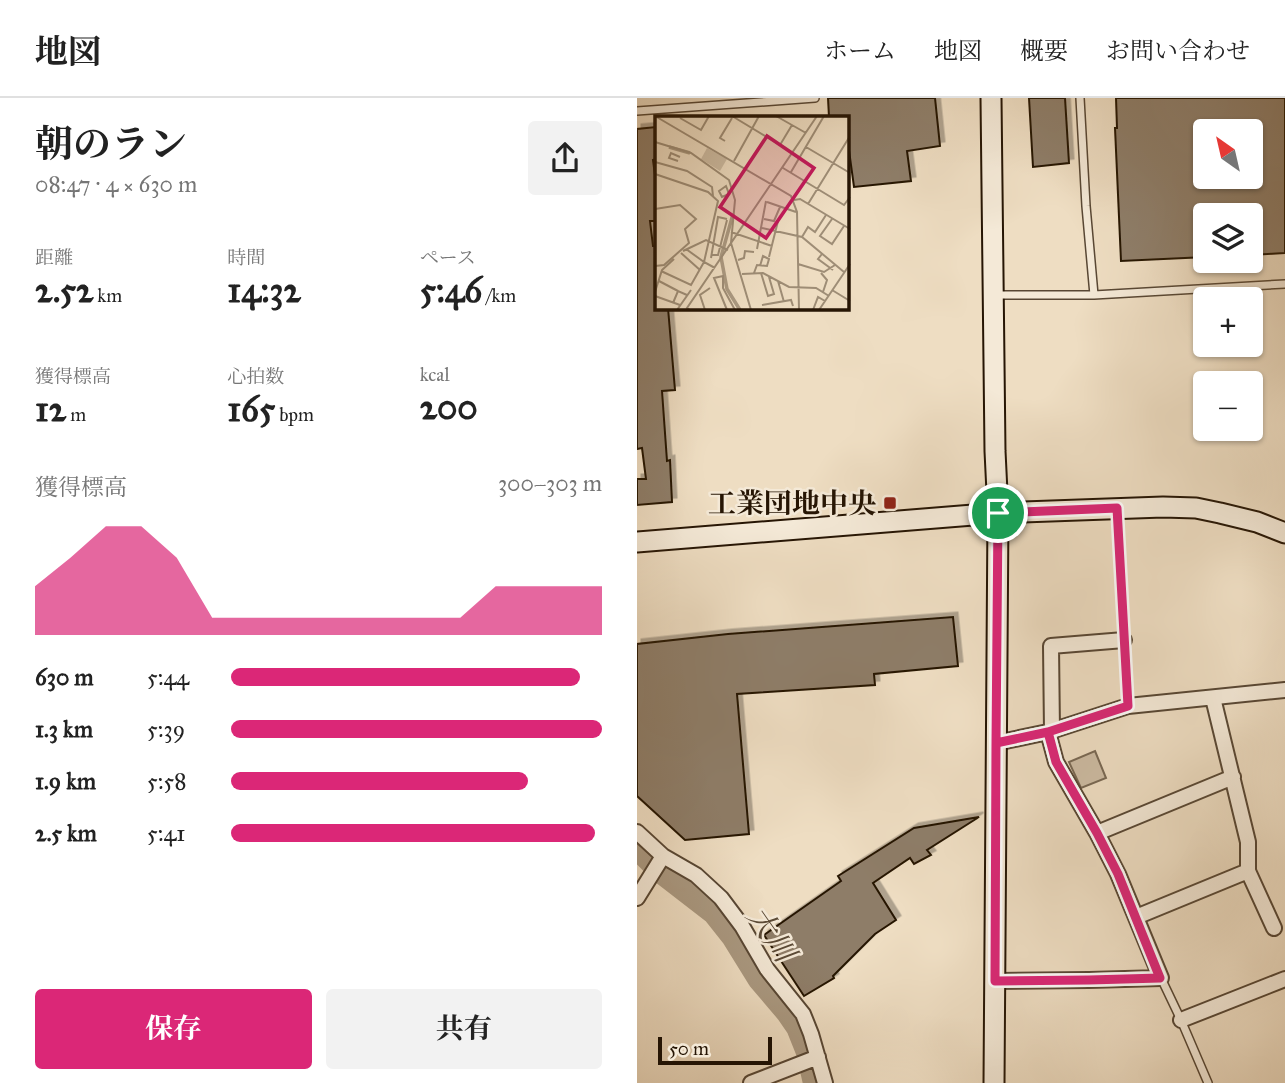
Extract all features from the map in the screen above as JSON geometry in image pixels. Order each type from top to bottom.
[{"type":"street","points":[[991,98],[998,513],[994,1083]]},
{"type":"street","points":[[637,542],[998,513],[1163,507],[1196,508],[1257,522],[1285,533]]},
{"type":"street","points":[[995,981],[1160,978],[1118,874],[1056,762],[1050,732],[1051,646],[1124,640]]},
{"type":"street","points":[[996,743],[1050,732],[1128,706],[1285,690]]},
{"type":"street","points":[[1213,698],[1248,842],[1248,871],[1274,928]]},
{"type":"street","points":[[1097,833],[1233,777]]},
{"type":"street","points":[[637,832],[662,856],[696,876],[721,898],[742,926],[767,969],[803,1014],[825,1083]]},
{"type":"street","points":[[637,898],[662,856]]},
{"type":"street","points":[[1136,917],[1248,871]]},
{"type":"street","points":[[1181,1020],[1285,979]]},
{"type":"street","points":[[751,1083],[818,1057]]},
{"type":"lane","points":[[637,111],[815,98]]},
{"type":"lane","points":[[1080,98],[1094,295]]},
{"type":"lane","points":[[993,295],[1094,295],[1285,284]]},
{"type":"lane","points":[[1117,508],[1128,706]]},
{"type":"lane","points":[[1160,978],[1207,1083]]},
{"type":"shaded area","points":[[1095,751],[1106,778],[1081,788],[1069,762]]},
{"type":"building","points":[[828,98],[935,98],[940,146],[907,151],[911,181],[854,187],[849,151],[849,116],[829,116]]},
{"type":"building","points":[[1029,98],[1065,98],[1069,163],[1033,167]]},
{"type":"building","points":[[1116,98],[1285,98],[1285,253],[1263,254],[1263,203],[1193,203],[1193,258],[1121,261]]},
{"type":"building","points":[[655,127],[655,221],[650,221],[655,246],[655,310],[668,310],[675,390],[662,391],[672,502],[637,505],[637,479],[646,479],[642,448],[637,449],[637,129]]},
{"type":"building","points":[[953,617],[958,666],[874,674],[875,685],[737,694],[749,834],[685,840],[637,796],[637,644],[728,634]]},
{"type":"building","points":[[979,817],[927,850],[931,855],[914,864],[910,858],[873,883],[896,920],[875,934],[834,978],[804,996],[764,935],[841,881],[838,876],[914,828]]},
{"type":"waterway","name":"大川","points":[[637,846],[662,871],[715,912],[734,936],[760,978],[799,1027],[809,1052],[816,1083]]},
{"type":"place","name":"工業団地中央","points":[[890,503]]},
{"type":"route","points":[[998,513],[996,743],[1048,732],[1056,762],[1118,874],[1160,978],[995,981],[996,743],[1048,732],[1128,706],[1117,508],[998,513]]}]
